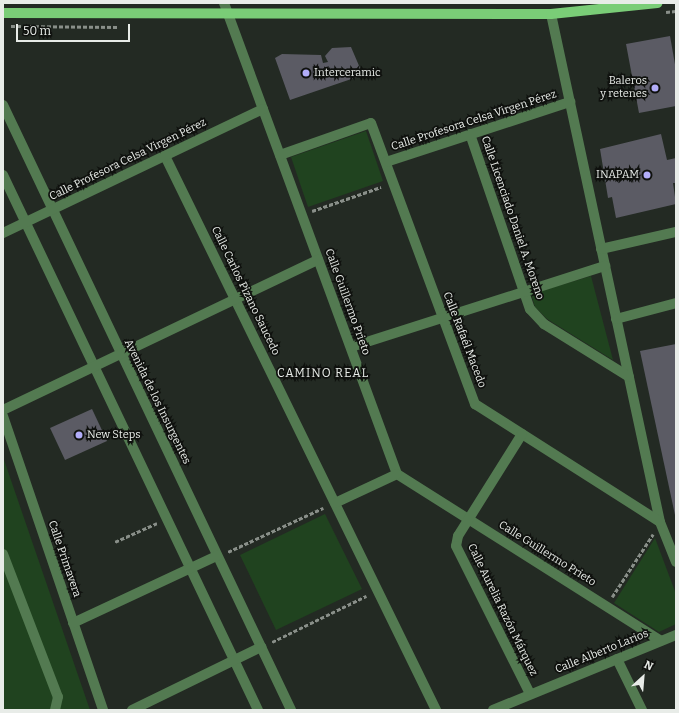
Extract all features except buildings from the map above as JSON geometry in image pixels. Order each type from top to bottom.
[{"type":"main road","points":[[3,13],[228,15],[551,14],[657,3]]},
{"type":"street","name":"Calle Guillermo Prieto","points":[[224,3],[397,474],[661,641]]},
{"type":"street","points":[[551,14],[660,522],[676,562]]},
{"type":"street","name":"Calle Profesora Celsa Virgen Pérez","points":[[386,162],[570,102]]},
{"type":"street","name":"Avenida de los Insurgentes","points":[[3,105],[291,710]]},
{"type":"street","name":"Calle Profesora Celsa Virgen Pérez","points":[[3,233],[263,109]]},
{"type":"street","name":"Calle Rafaél Macedo","points":[[280,155],[371,123],[475,404],[660,522]]},
{"type":"street","name":"Calle Licenciado Daniel A. Moreno","points":[[470,134],[530,309],[544,324],[629,377]]},
{"type":"street","name":"Calle Carlos Pizano Saucedo","points":[[165,156],[436,710]]},
{"type":"street","points":[[3,175],[258,710]]},
{"type":"street","points":[[602,249],[676,232]]},
{"type":"street","points":[[3,410],[318,260]]},
{"type":"street","points":[[350,347],[605,266]]},
{"type":"street","points":[[616,319],[676,303]]},
{"type":"street","name":"Calle Primavera","points":[[3,416],[103,710]]},
{"type":"street","name":"Calle Aurelia Razón Márquez","points":[[522,434],[458,536],[456,546],[530,694]]},
{"type":"street","points":[[335,502],[397,474]]},
{"type":"street","points":[[3,554],[58,697],[55,710]]},
{"type":"street","points":[[73,622],[217,556]]},
{"type":"street","name":"Calle Alberto Larios","points":[[493,710],[676,635]]},
{"type":"street","points":[[132,710],[261,647]]},
{"type":"street","points":[[616,659],[642,710]]},
{"type":"path","points":[[302,214],[393,183]]},
{"type":"path","points":[[217,556],[335,502]]},
{"type":"path","points":[[115,542],[166,518]]},
{"type":"path","points":[[606,606],[660,522]]},
{"type":"path","points":[[261,647],[378,590]]},
{"type":"green space","points":[[366,131],[383,181],[308,207],[291,157]]},
{"type":"green space","points":[[591,276],[613,360],[547,319],[535,307],[531,294]]},
{"type":"green space","points":[[3,457],[90,710],[3,710]]},
{"type":"green space","points":[[325,514],[362,589],[276,630],[240,555]]},
{"type":"green space","points":[[655,538],[676,594],[676,624],[659,632],[614,603]]},
{"type":"place","name":"Interceramic","points":[[306,73]]},
{"type":"place","name":"Baleros y retenes","points":[[655,88]]},
{"type":"place","name":"INAPAM","points":[[647,175]]},
{"type":"place","name":"New Steps","points":[[79,435]]},
{"type":"district","name":"CAMINO REAL","points":[[323,374]]}]
